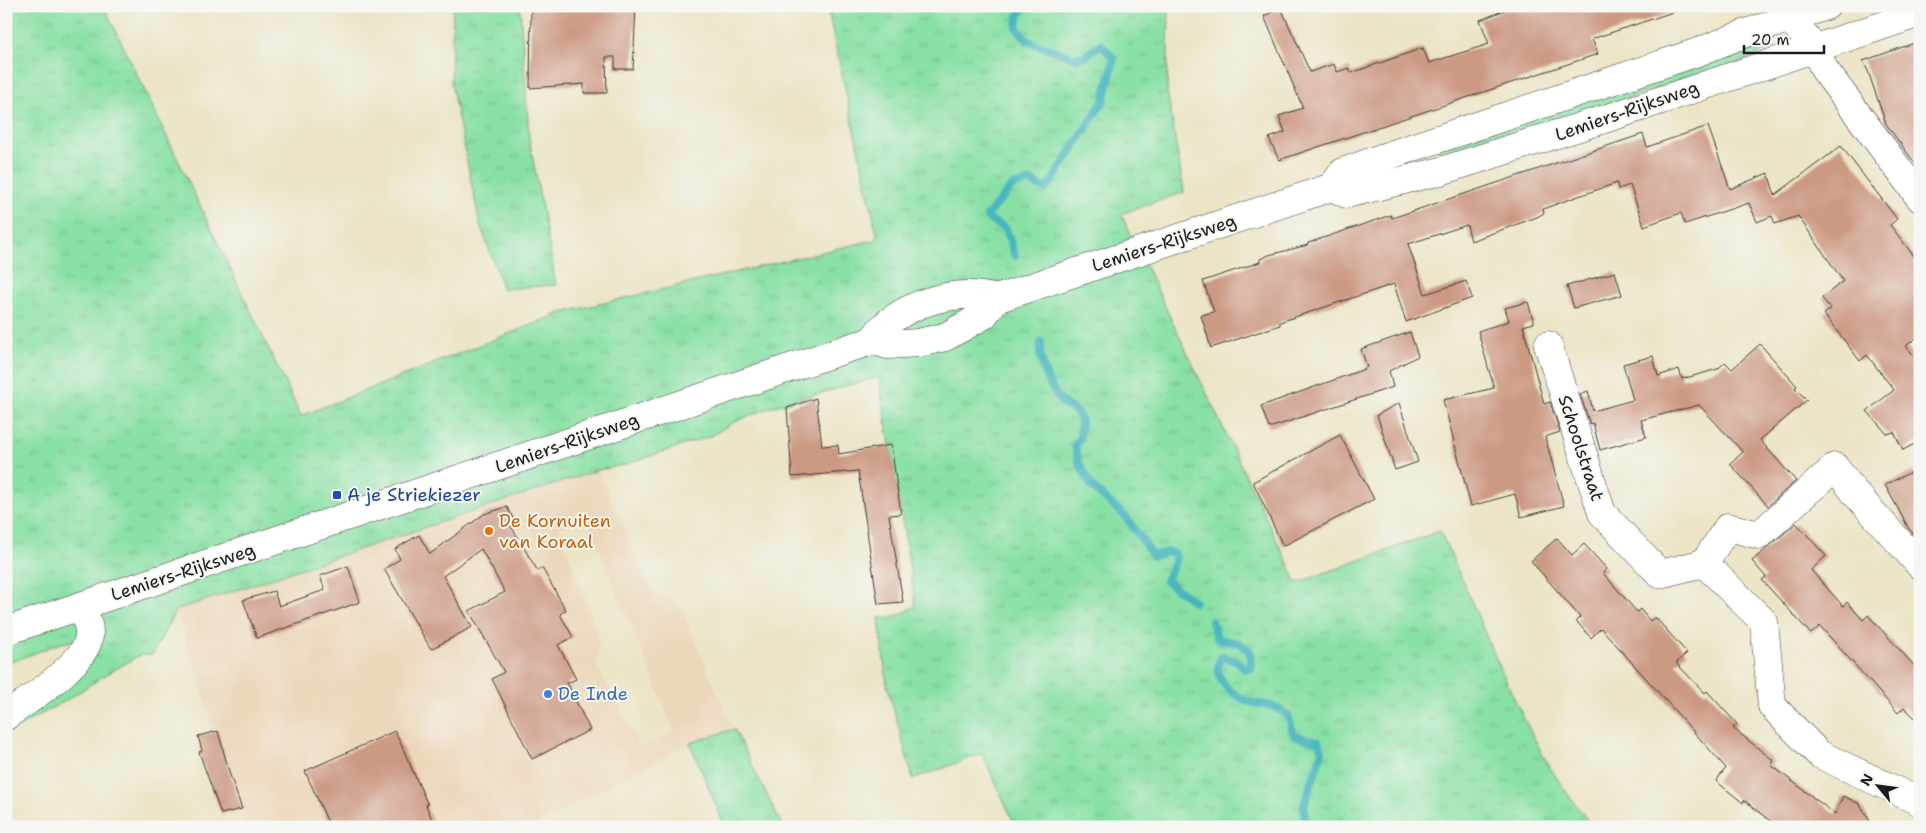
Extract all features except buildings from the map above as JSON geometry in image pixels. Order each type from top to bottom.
[{"type":"main road","name":"Lemiers-Rijksweg","points":[[871,340],[888,345],[918,343],[945,337],[984,315],[996,299],[1332,188],[1343,172],[1698,52],[1788,12],[1826,6]]},
{"type":"main road","points":[[1788,12],[1815,48],[1824,69],[1920,198]]},
{"type":"main road","name":"Lemiers-Rijksweg","points":[[1332,188],[1347,194],[1442,171],[1618,115],[1920,13]]},
{"type":"main road","name":"Lemiers-Rijksweg","points":[[6,631],[871,340],[884,326],[925,303],[948,297],[980,294],[996,299]]},
{"type":"main road","name":"Schoolstraat","points":[[1548,346],[1602,513],[1660,574],[1704,563]]},
{"type":"main road","points":[[1919,801],[1819,754],[1772,706],[1764,622],[1704,563],[1728,527],[1759,534],[1835,467],[1855,493],[1920,565]]},
{"type":"main road","points":[[6,716],[68,669],[82,654],[88,644],[90,629],[82,606]]},
{"type":"shaded area","points":[[598,470],[651,590],[675,601],[682,609],[734,729],[690,743],[531,827],[247,827],[176,610]],"holes":[[[586,516],[675,732],[639,747],[612,691],[596,668],[599,645],[590,611],[558,528]]]},
{"type":"green space","points":[[6,6],[104,6],[301,416],[561,313],[878,239],[827,6],[1169,6],[1167,90],[1184,192],[1121,214],[1297,583],[1440,531],[1502,672],[1529,728],[1554,774],[1593,827],[1016,827],[982,754],[913,779],[887,685],[879,618],[899,615],[916,606],[879,377],[771,407],[732,423],[713,435],[624,465],[598,470],[176,610],[152,655],[140,655],[65,701],[6,734],[38,702],[76,640],[58,644],[6,664]]},
{"type":"green space","points":[[453,6],[520,6],[529,137],[556,285],[503,289],[480,224],[451,84]]},
{"type":"green space","points":[[1769,38],[1772,48],[1744,61],[1444,158],[1439,156],[1438,148]]},
{"type":"green space","points":[[734,729],[783,827],[725,827],[690,743]]},
{"type":"waterway","points":[[1015,256],[1006,229],[990,220],[987,216],[1012,186],[1030,181],[1045,189],[1054,178],[1104,100],[1114,59],[1101,44],[1085,56],[1076,58],[1029,42],[1017,28],[1018,16],[1025,6]]},
{"type":"waterway","points":[[1041,342],[1040,355],[1047,379],[1061,402],[1077,412],[1081,420],[1080,438],[1075,445],[1079,463],[1092,487],[1126,517],[1153,556],[1167,552],[1175,554],[1175,561],[1166,581],[1195,602]]},
{"type":"waterway","points":[[1212,621],[1217,639],[1239,643],[1250,651],[1251,668],[1245,669],[1238,662],[1222,656],[1218,670],[1223,683],[1228,689],[1240,698],[1253,703],[1274,707],[1288,715],[1294,736],[1319,742],[1322,752],[1304,805],[1305,821],[1300,827]]},
{"type":"place","name":"A je Striekiezer","points":[[337,495]]},
{"type":"place","name":"De Kornuiten van Koraal","points":[[489,531]]},
{"type":"place","name":"De Inde","points":[[548,694]]}]
